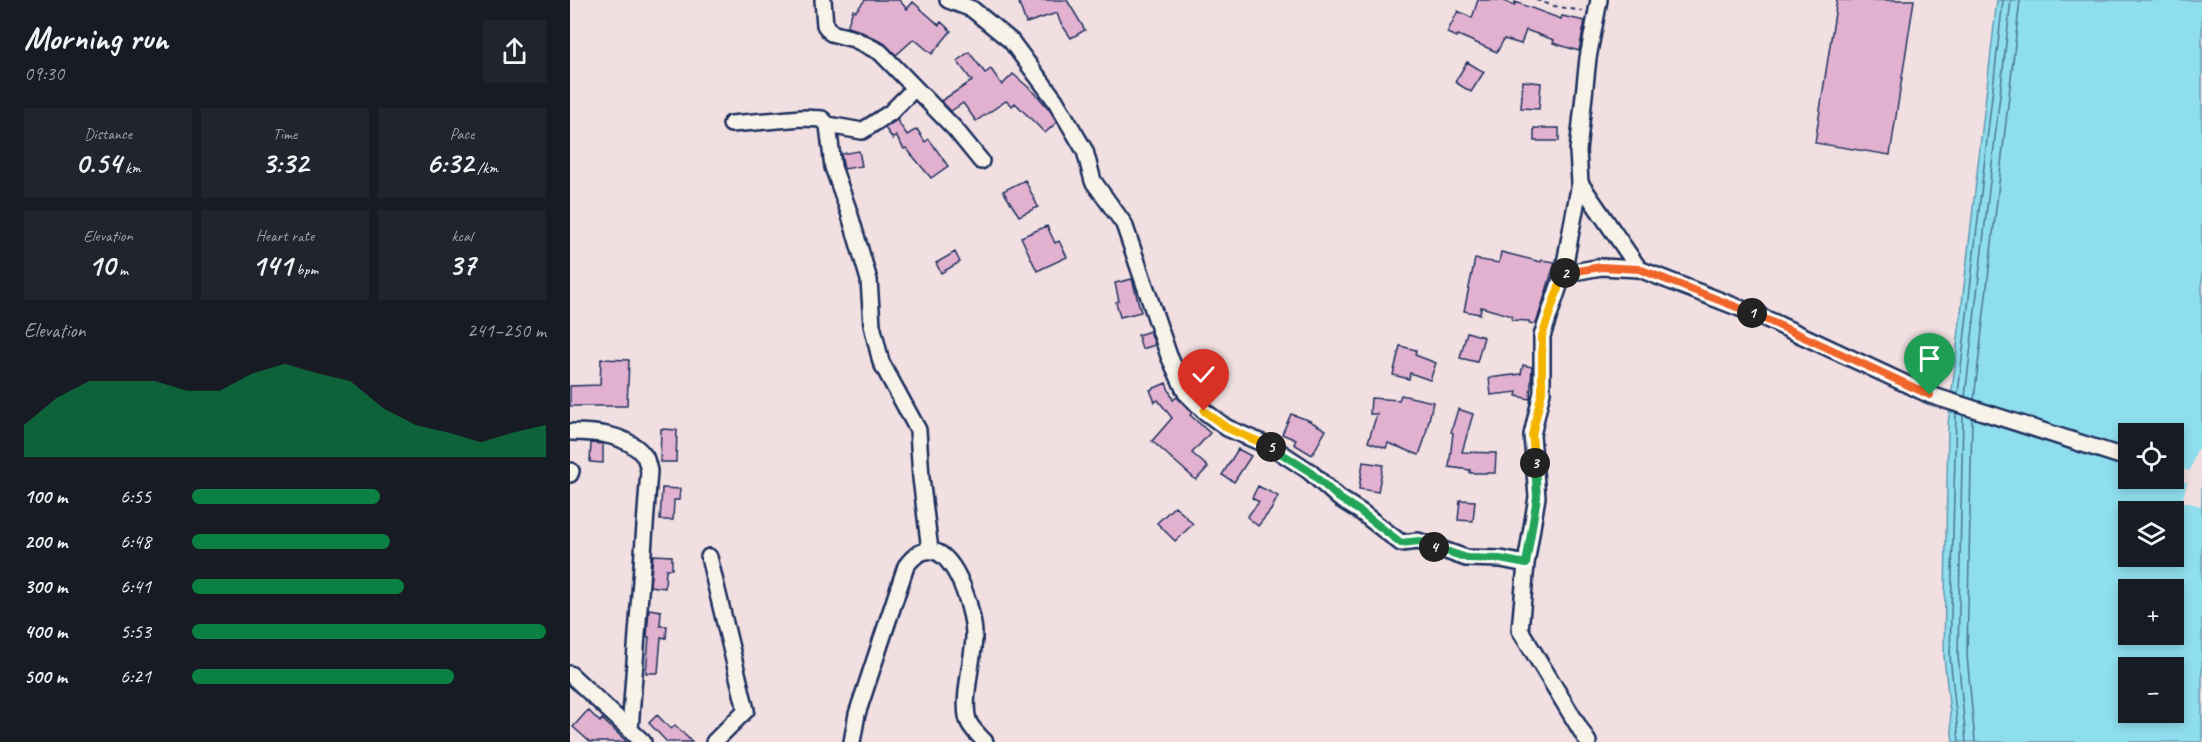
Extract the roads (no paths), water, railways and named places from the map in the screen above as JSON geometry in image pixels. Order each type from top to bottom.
[{"type":"street","points":[[823,0],[825,25],[831,33],[854,39],[880,52],[955,129],[981,160]]},
{"type":"street","points":[[948,0],[973,4],[1011,41],[1055,100],[1085,151],[1093,181],[1124,224],[1173,365],[1186,393],[1204,411],[1227,428],[1274,448],[1309,471],[1339,498],[1401,543],[1419,541],[1467,558],[1500,559],[1526,564]]},
{"type":"street","points":[[1588,742],[1520,630],[1526,564],[1537,497],[1532,435],[1542,392],[1542,336],[1563,274],[1580,183],[1578,151],[1588,58],[1598,7]]},
{"type":"street","points":[[731,124],[802,118],[822,119],[828,125],[862,131],[890,113],[914,89]]},
{"type":"street","points":[[828,125],[833,168],[869,280],[872,324],[881,362],[918,430],[930,550]]},
{"type":"street","points":[[1580,183],[1639,269]]},
{"type":"street","points":[[1563,274],[1601,267],[1639,269],[1760,316],[1930,395],[2118,455]]},
{"type":"street","points":[[570,432],[599,432],[630,443],[645,458],[649,471],[630,730]]},
{"type":"street","points":[[852,742],[857,714],[906,566],[914,556],[930,550],[939,553],[960,578],[974,634],[967,702],[968,721],[985,742]]},
{"type":"street","points":[[709,557],[746,710],[714,742]]},
{"type":"street","points":[[570,674],[643,742]]},
{"type":"water","points":[[1997,0],[2202,0],[2202,742],[1953,742],[1944,656],[1948,425]]}]
